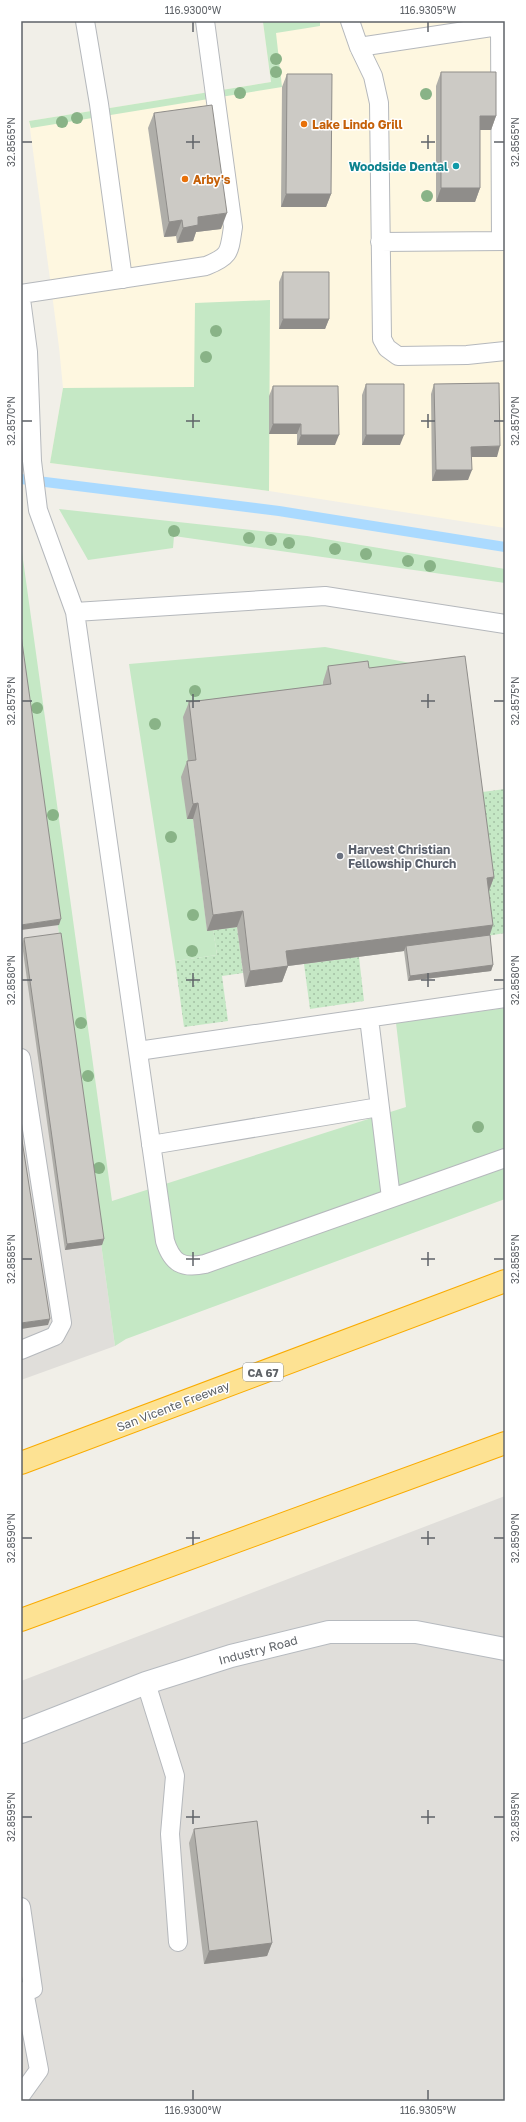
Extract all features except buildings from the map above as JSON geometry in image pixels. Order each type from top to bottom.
[{"type":"highway","name":"San Vicente Freeway","points":[[21,1463],[505,1281]]},
{"type":"highway","points":[[21,1620],[505,1444]]},
{"type":"street","name":"Industry Road","points":[[21,1732],[146,1683],[231,1656],[329,1632],[416,1632],[505,1649]]},
{"type":"lane","points":[[85,21],[99,104],[123,279]]},
{"type":"lane","points":[[21,294],[206,266],[220,261],[229,252],[233,227],[205,21]]},
{"type":"lane","points":[[350,21],[359,47],[373,76],[379,103],[382,339],[387,348],[398,356],[467,354],[505,351]]},
{"type":"lane","points":[[359,47],[502,25],[503,241],[380,242]]},
{"type":"lane","points":[[21,299],[28,352],[32,461],[38,510],[75,612],[165,1241],[172,1258],[184,1265],[205,1264],[505,1158]]},
{"type":"lane","points":[[75,612],[325,596],[505,624]]},
{"type":"lane","points":[[138,1051],[505,998]]},
{"type":"lane","points":[[369,1018],[391,1198]]},
{"type":"lane","points":[[21,1058],[62,1323],[55,1336],[21,1350]]},
{"type":"lane","points":[[151,1145],[379,1107]]},
{"type":"lane","points":[[146,1683],[175,1776],[170,1834],[178,1942]]},
{"type":"lane","points":[[21,1907],[34,1989],[23,1991],[39,2070],[21,2095]]},
{"type":"shaded area","points":[[505,21],[505,528],[269,491],[50,463],[63,388],[59,347],[29,121],[271,82],[263,22]]},
{"type":"shaded area","points":[[21,655],[115,1346],[21,1380]]},
{"type":"shaded area","points":[[505,1496],[505,2101],[21,2101],[21,1681]]},
{"type":"green space","points":[[320,21],[320,26],[276,33],[282,87],[31,128],[29,121],[271,82],[263,22]]},
{"type":"green space","points":[[270,300],[269,491],[50,463],[63,388],[194,387],[195,303]]},
{"type":"green space","points":[[59,509],[307,536],[505,569],[505,583],[174,536],[173,548],[88,560]]},
{"type":"green space","points":[[21,545],[112,1201],[406,1107],[396,1023],[505,1008],[505,1199],[126,1339],[115,1346],[21,655]]},
{"type":"green space","points":[[325,647],[459,672],[325,699],[190,776],[187,819],[193,819],[207,930],[213,930],[217,955],[175,961],[129,664]]},
{"type":"green space","points":[[505,789],[505,933],[487,936],[481,894],[475,793]]},
{"type":"green space","points":[[237,927],[243,973],[222,976],[228,1021],[184,1027],[175,961],[217,955],[213,930]]},
{"type":"green space","points":[[359,957],[364,1001],[310,1009],[304,964]]},
{"type":"waterway","points":[[21,479],[279,511],[505,547]]},
{"type":"place","name":"Lake Lindo Grill","points":[[304,124]]},
{"type":"place","name":"Woodside Dental","points":[[456,166]]},
{"type":"place","name":"Arby's","points":[[185,179]]},
{"type":"place","name":"Harvest Christian Fellowship Church","points":[[340,856]]}]
